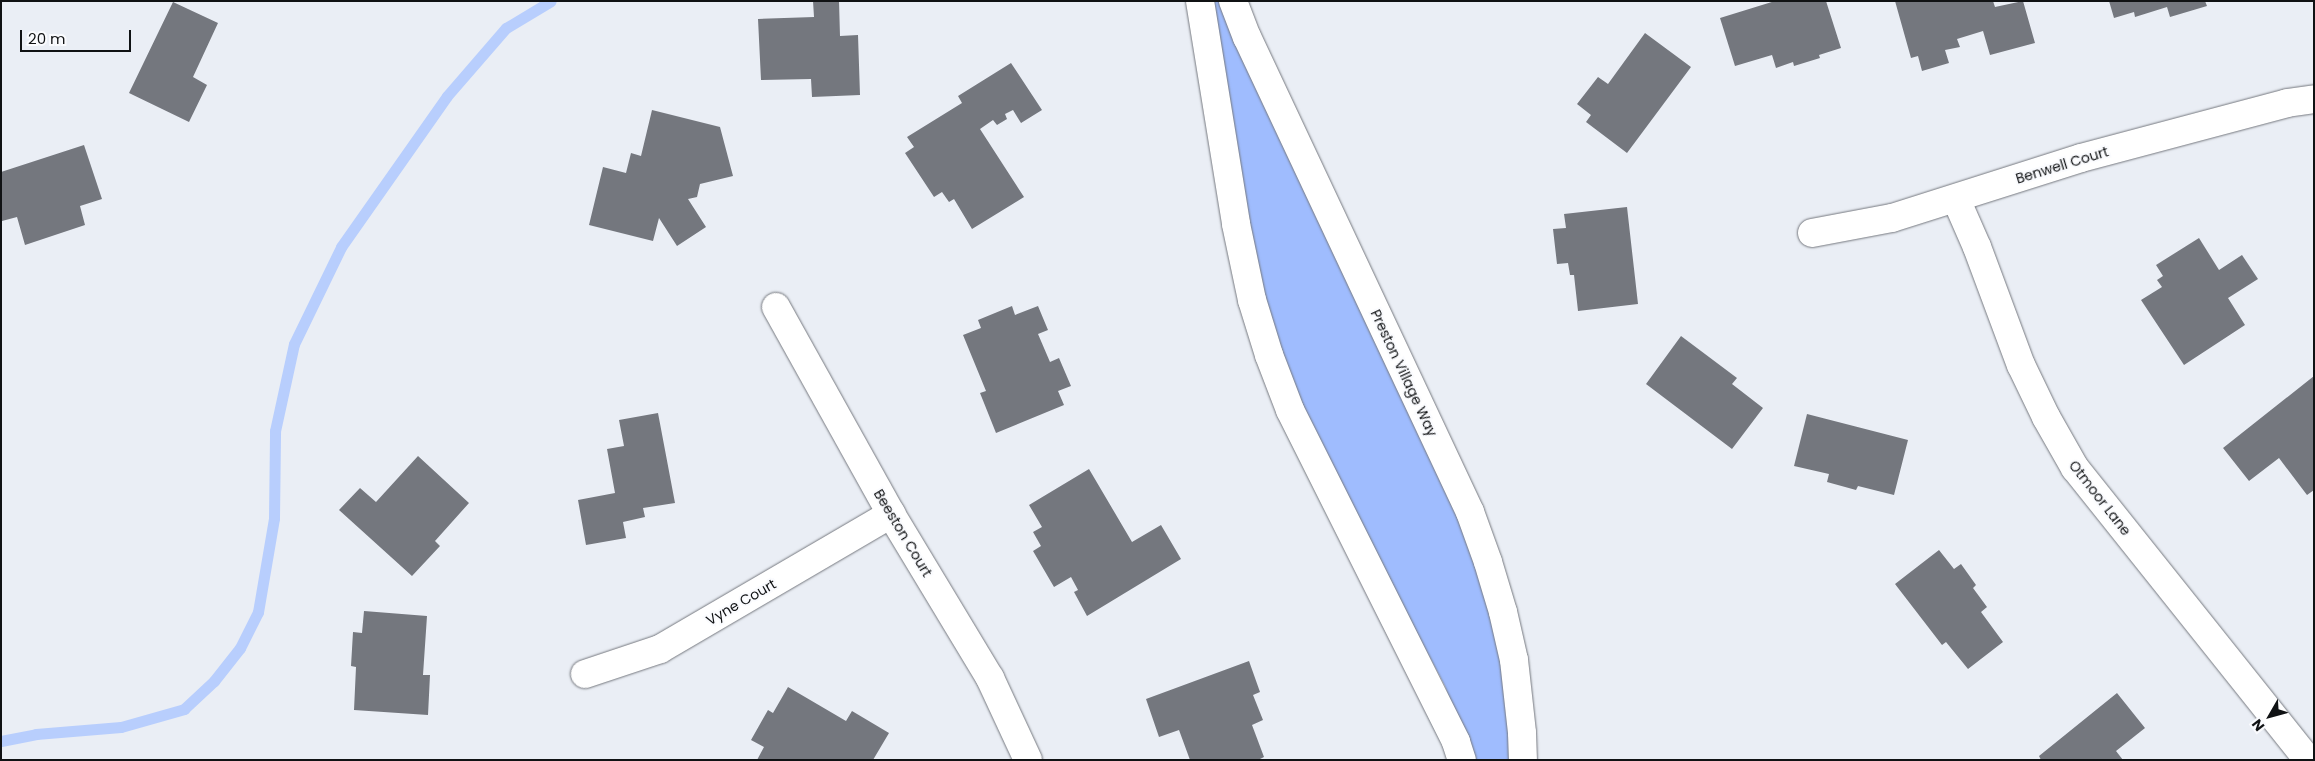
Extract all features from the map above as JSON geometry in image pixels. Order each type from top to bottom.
[{"type":"street","points":[[1200,1],[1236,224],[1252,300],[1269,355],[1290,410],[1456,742],[1462,760]]},
{"type":"street","name":"Preston Village Way","points":[[1234,1],[1247,37],[1470,512],[1503,612],[1514,660],[1523,760]]},
{"type":"street","name":"Benwell Court","points":[[1812,234],[1892,218],[2081,158],[2287,103],[2314,99]]},
{"type":"street","name":"Otmoor Lane","points":[[1956,199],[1977,247],[2021,365],[2046,417],[2074,468],[2304,758]]},
{"type":"street","name":"Beeston Court","points":[[776,307],[891,514],[990,678],[1028,760]]},
{"type":"street","name":"Vyne Court","points":[[585,674],[660,649],[891,514]]},
{"type":"shaded area","points":[[1211,1],[1223,1],[1470,541],[1500,645],[1515,760],[1471,760],[1445,686],[1311,433],[1275,342],[1251,243]]},
{"type":"building","points":[[813,1],[839,1],[840,36],[858,35],[860,95],[812,97],[811,79],[761,80],[758,19],[814,17]]},
{"type":"building","points":[[1775,1],[1826,1],[1841,48],[1819,55],[1820,58],[1794,66],[1793,62],[1776,68],[1772,55],[1735,66],[1720,18]]},
{"type":"building","points":[[1895,1],[1993,1],[1995,7],[2023,1],[2035,43],[1990,55],[1983,31],[1957,39],[1960,47],[1945,50],[1949,63],[1922,71],[1918,56],[1911,58]]},
{"type":"building","points":[[2109,1],[2205,1],[2207,6],[2170,17],[2167,7],[2135,17],[2134,12],[2114,18]]},
{"type":"building","points":[[173,2],[218,23],[193,77],[207,85],[189,122],[129,93]]},
{"type":"building","points":[[1645,33],[1691,67],[1627,153],[1586,122],[1591,115],[1577,104],[1598,77],[1608,84]]},
{"type":"building","points":[[1011,63],[1042,110],[1021,123],[1013,110],[1005,114],[1007,119],[997,125],[993,120],[980,129],[1024,197],[972,229],[954,199],[949,202],[942,192],[934,197],[905,153],[914,147],[907,137],[962,103],[958,96]]},
{"type":"building","points":[[652,110],[720,127],[733,176],[700,184],[697,197],[688,199],[706,227],[677,246],[659,218],[653,241],[589,225],[603,167],[626,173],[631,153],[641,156]]},
{"type":"building","points":[[84,145],[102,199],[80,206],[85,225],[25,245],[17,217],[2,221],[1,172]]},
{"type":"building","points":[[1627,207],[1638,304],[1578,311],[1574,275],[1570,275],[1568,263],[1557,264],[1553,229],[1566,228],[1564,214]]},
{"type":"building","points":[[2199,238],[2219,270],[2242,255],[2258,279],[2228,298],[2245,325],[2184,365],[2141,300],[2162,287],[2157,280],[2163,276],[2156,265]]},
{"type":"building","points":[[1012,306],[1015,315],[1038,306],[1048,330],[1038,334],[1050,362],[1059,358],[1071,386],[1058,391],[1064,405],[996,433],[980,393],[986,391],[963,335],[981,328],[978,320]]},
{"type":"building","points":[[1681,336],[1737,378],[1732,384],[1763,408],[1732,449],[1646,384]]},
{"type":"building","points":[[2314,376],[2314,490],[2307,495],[2279,458],[2249,481],[2223,448]]},
{"type":"building","points":[[658,413],[675,503],[643,508],[645,517],[623,522],[626,538],[586,545],[578,500],[615,493],[607,449],[624,446],[619,420]]},
{"type":"building","points":[[1807,414],[1908,440],[1894,495],[1858,486],[1856,490],[1827,482],[1829,474],[1794,466]]},
{"type":"building","points":[[418,456],[469,503],[435,541],[440,546],[412,576],[339,510],[360,488],[376,502]]},
{"type":"building","points":[[1089,469],[1132,542],[1161,525],[1181,559],[1087,616],[1074,592],[1078,590],[1071,577],[1054,587],[1033,551],[1041,546],[1033,532],[1042,527],[1029,505]]},
{"type":"building","points":[[1939,550],[1954,569],[1961,564],[1976,585],[1973,588],[1987,607],[1981,612],[2003,642],[1968,669],[1946,642],[1942,645],[1895,584]]},
{"type":"building","points":[[364,611],[427,616],[423,675],[430,675],[428,715],[354,710],[356,667],[351,666],[353,632],[362,633]]},
{"type":"building","points":[[1249,661],[1260,692],[1253,695],[1263,720],[1252,725],[1264,757],[1258,760],[1190,760],[1179,730],[1159,737],[1146,699]]},
{"type":"building","points":[[788,687],[846,721],[852,711],[889,733],[873,760],[757,760],[764,747],[751,740],[768,710],[773,713]]},
{"type":"building","points":[[2117,693],[2145,728],[2116,751],[2123,760],[2041,760],[2039,756]]},
{"type":"waterway","points":[[1,741],[36,734],[121,727],[184,709],[214,681],[240,648],[258,612],[274,518],[275,431],[294,344],[341,247],[447,96],[506,28],[551,1]]}]
